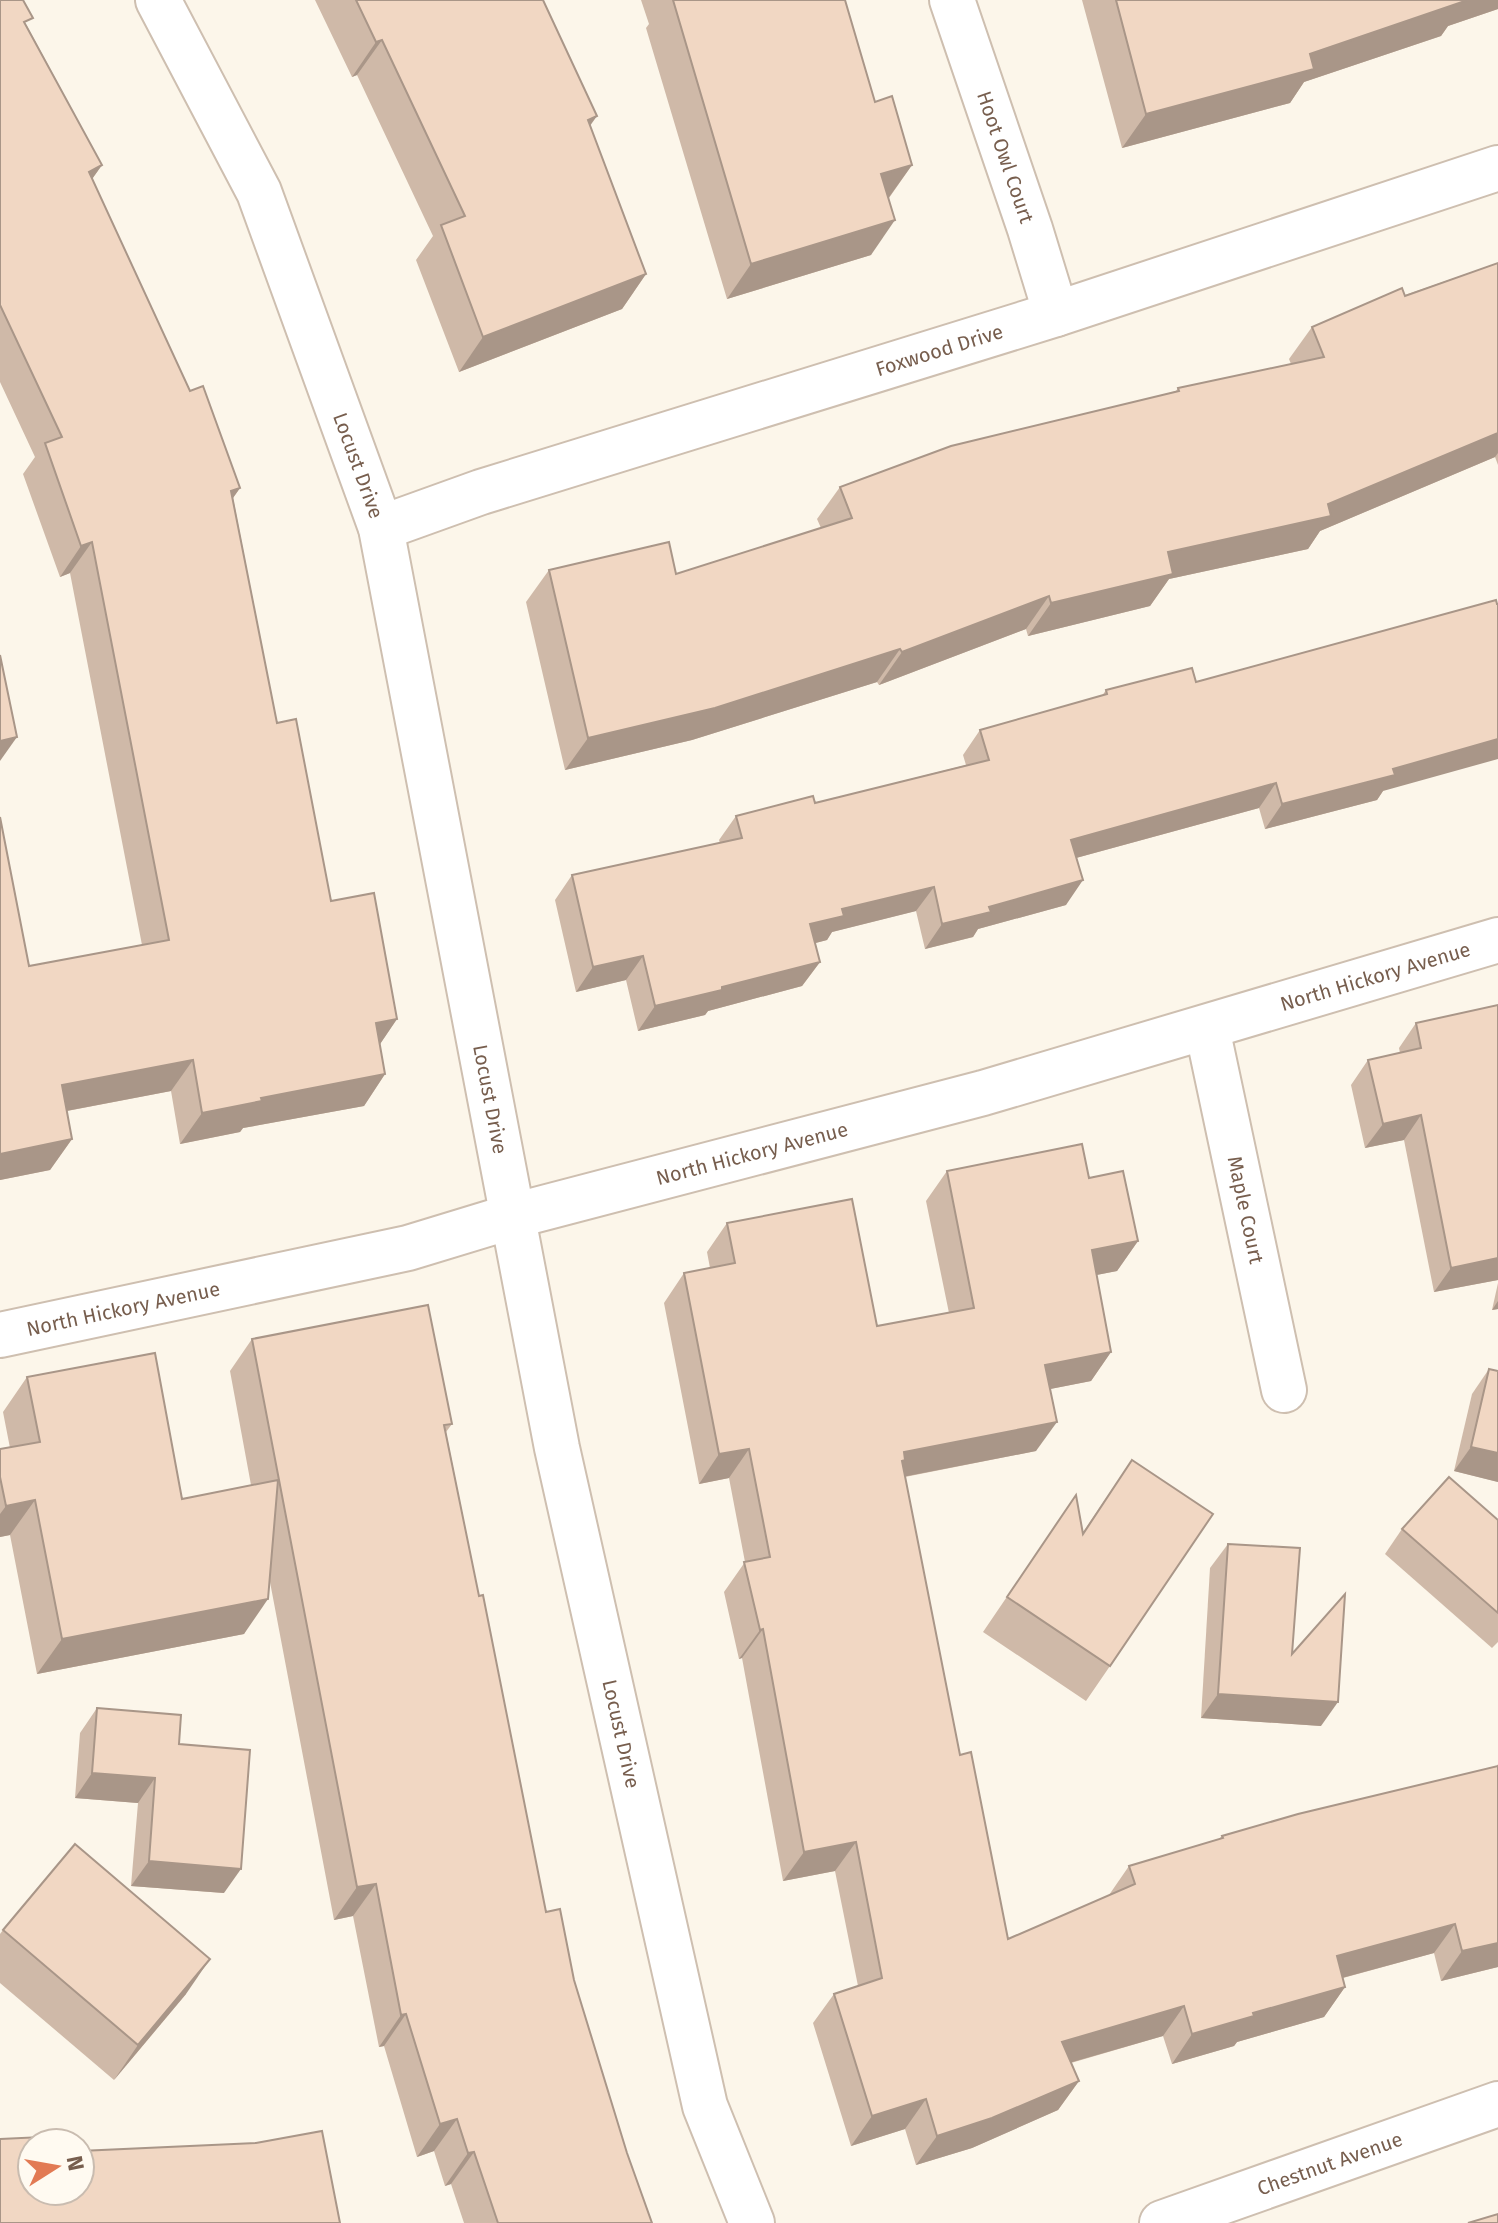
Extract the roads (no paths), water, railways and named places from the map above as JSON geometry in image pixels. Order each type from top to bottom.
[{"type":"street","name":"Locust Drive","points":[[158,0],[259,192],[381,528],[557,1448],[705,2106],[752,2223]]},
{"type":"street","name":"Hoot Owl Court","points":[[952,0],[1056,314]]},
{"type":"street","name":"Foxwood Drive","points":[[381,528],[481,492],[1056,314],[1498,168]]},
{"type":"street","name":"North Hickory Avenue","points":[[0,1335],[408,1248],[513,1216],[983,1093],[1498,940]]},
{"type":"street","name":"Maple Court","points":[[1207,1028],[1284,1390]]},
{"type":"street","name":"Chestnut Avenue","points":[[1162,2223],[1498,2104]]}]
